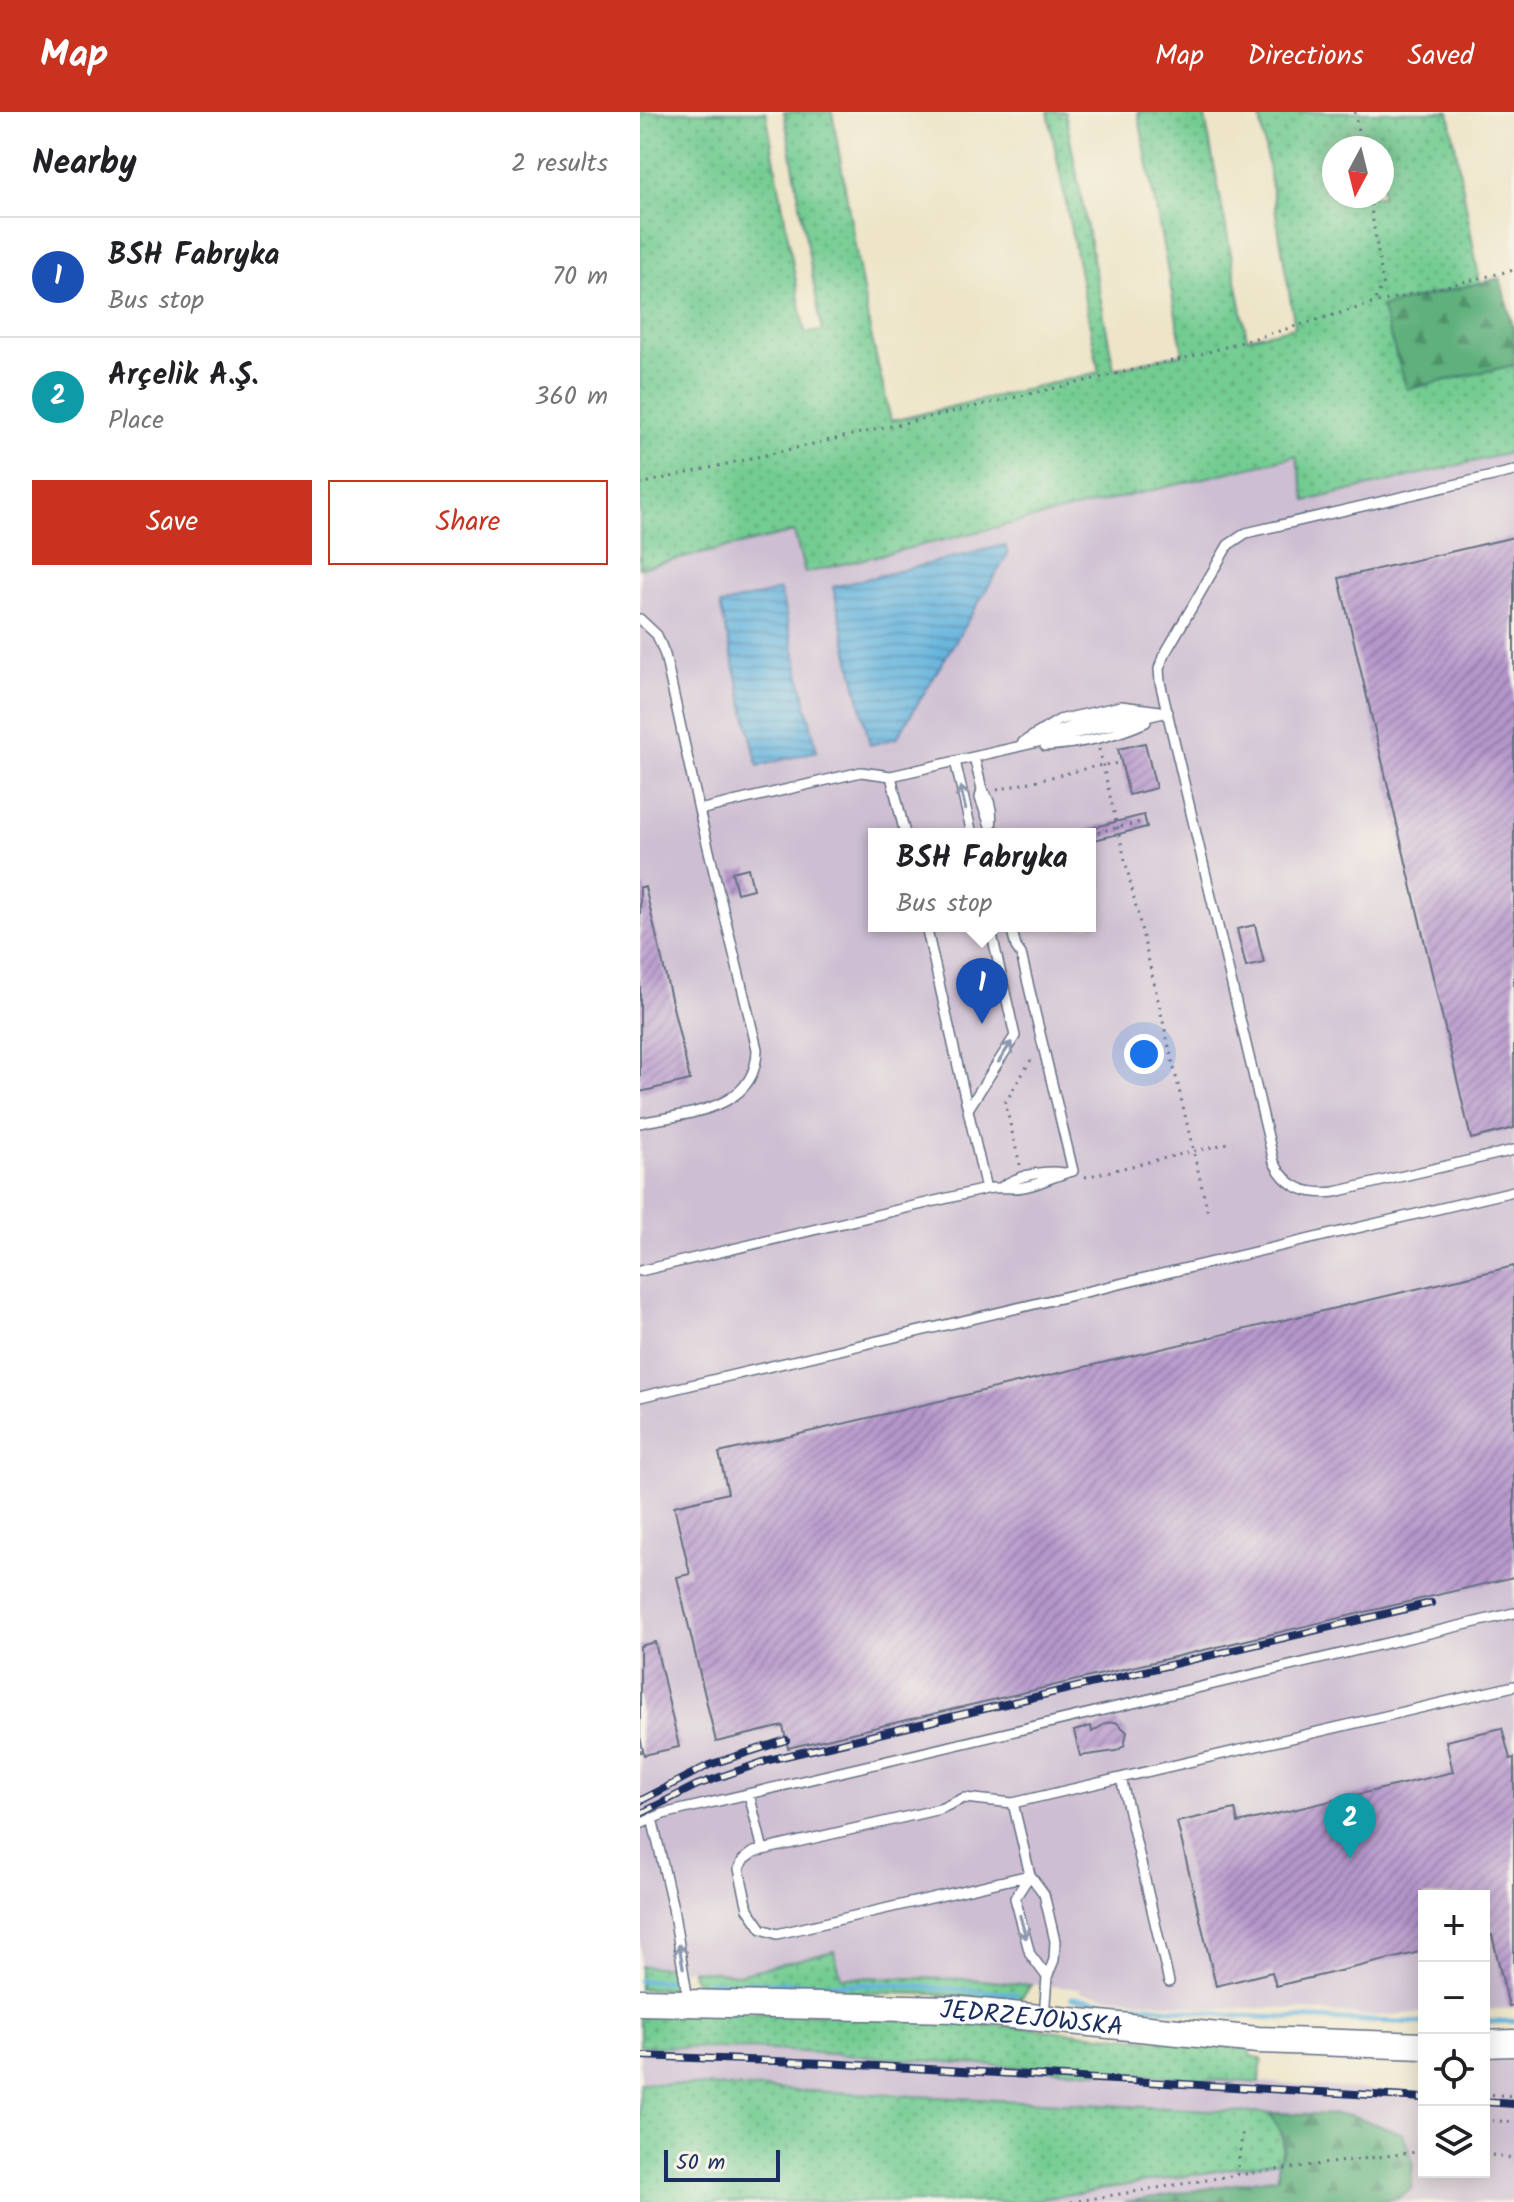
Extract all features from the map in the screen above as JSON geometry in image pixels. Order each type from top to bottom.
[{"type":"street","name":"JĘDRZEJOWSKA","points":[[640,2002],[952,2009],[1258,2040],[1418,2046]]},
{"type":"street","points":[[1490,2044],[1514,2043]]},
{"type":"lane","points":[[1514,471],[1246,533],[1236,538],[1228,545],[1159,669],[1274,1162],[1280,1174],[1291,1185],[1302,1190],[1327,1193],[1514,1150]]},
{"type":"lane","points":[[640,619],[662,642],[757,1049],[749,1082],[728,1101],[640,1123]]},
{"type":"lane","points":[[1014,748],[1059,720],[1121,706],[1168,712]]},
{"type":"lane","points":[[1014,748],[1065,745],[1127,731],[1168,712]]},
{"type":"lane","points":[[699,810],[861,772],[891,776],[1168,712]]},
{"type":"lane","points":[[974,757],[993,814],[992,828]]},
{"type":"lane","points":[[955,761],[971,828]]},
{"type":"lane","points":[[891,776],[904,828]]},
{"type":"lane","points":[[927,932],[986,1189]]},
{"type":"lane","points":[[968,1109],[1015,1036],[991,932]]},
{"type":"lane","points":[[1003,1186],[1014,1188],[1073,1171],[1021,954],[1012,932]]},
{"type":"lane","points":[[640,1271],[1003,1186],[1023,1178],[1054,1171],[1064,1173]]},
{"type":"lane","points":[[640,1397],[1514,1191]]},
{"type":"lane","points":[[640,1824],[652,1818],[749,1794],[1514,1613]]},
{"type":"lane","points":[[1030,1875],[772,1934],[762,1929],[751,1916],[739,1875],[743,1860],[754,1852],[940,1809],[957,1799],[1013,1803],[1514,1686]]},
{"type":"lane","points":[[1121,1778],[1169,1982]]},
{"type":"lane","points":[[749,1794],[763,1850]]},
{"type":"lane","points":[[1013,1803],[1030,1875],[1044,1894],[1055,1941],[1043,2017]]},
{"type":"lane","points":[[652,1818],[673,1908],[688,2003]]},
{"type":"lane","points":[[1030,1875],[1015,1898],[1030,1954],[1047,1977]]},
{"type":"path","points":[[1355,112],[1359,136]]},
{"type":"path","points":[[1371,208],[1383,284],[1373,304]]},
{"type":"path","points":[[640,484],[1198,355],[1373,304],[1514,270]]},
{"type":"path","points":[[1097,737],[1208,1213]]},
{"type":"path","points":[[983,791],[1121,763]]},
{"type":"path","points":[[1096,833],[1145,821]]},
{"type":"path","points":[[1023,1178],[1005,1103],[1033,1059],[1029,1046]]},
{"type":"path","points":[[1490,2094],[1514,2096]]},
{"type":"path","points":[[1490,2120],[1514,2122]]},
{"type":"path","points":[[1237,2175],[1243,2128]]},
{"type":"path","points":[[1071,2202],[1237,2175],[1418,2152]]},
{"type":"path","points":[[1490,2155],[1514,2158]]},
{"type":"shaded area","points":[[1514,452],[1514,2008],[1490,2010],[1490,1890],[1418,1890],[1418,2013],[1368,2016],[1280,2008],[1214,2009],[1082,1993],[1080,1989],[1072,1988],[968,1979],[840,1977],[834,1951],[739,1974],[640,1966],[640,568],[795,532],[806,572],[1297,456],[1307,501]]},
{"type":"shaded area","points":[[640,2046],[772,2050],[1418,2093],[1418,2178],[1490,2178],[1490,2061],[1514,2060],[1514,2202],[640,2202]]},
{"type":"green space","points":[[640,112],[766,112],[805,333],[822,331],[784,112],[832,112],[869,326],[891,421],[1099,372],[1048,112],[1065,112],[1114,369],[1183,353],[1138,112],[1204,112],[1247,338],[1295,327],[1259,112],[1449,112],[1480,283],[1382,307],[1407,389],[1514,365],[1514,452],[1306,501],[1296,456],[805,573],[794,532],[640,568]]},
{"type":"green space","points":[[1500,278],[1514,331],[1514,365],[1407,389],[1381,307]]},
{"type":"green space","points":[[834,1951],[841,1977],[968,1979],[1031,1985],[1018,2002],[933,1994],[708,1990],[697,1982],[692,1973],[692,1970],[739,1974]]},
{"type":"green space","points":[[640,1966],[675,1968],[671,1989],[640,1989]]},
{"type":"green space","points":[[640,2011],[897,2016],[1251,2049],[1250,2056],[1262,2058],[1259,2083],[772,2050],[640,2046]]},
{"type":"green space","points":[[640,2083],[1270,2113],[1280,2131],[1282,2148],[1278,2161],[1021,2202],[640,2202]]},
{"type":"green space","points":[[1270,2113],[1351,2115],[1403,2134],[1413,2162],[1411,2189],[1399,2198],[1373,2202],[1124,2202],[1278,2177],[1284,2137]]},
{"type":"water","points":[[1005,545],[1008,554],[897,738],[870,745],[833,587]]},
{"type":"water","points":[[780,590],[817,751],[758,766],[720,605]]},
{"type":"building","points":[[1514,537],[1514,1128],[1471,1139],[1339,578]]},
{"type":"building","points":[[1145,743],[1156,788],[1129,795],[1118,749]]},
{"type":"building","points":[[1144,815],[1147,827],[1096,840],[1096,828],[1090,828]]},
{"type":"building","points":[[748,868],[753,889],[737,893],[732,872]]},
{"type":"building","points":[[640,887],[645,887],[690,1080],[640,1092]]},
{"type":"building","points":[[1255,925],[1264,963],[1246,967],[1237,929]]},
{"type":"building","points":[[1514,1266],[1514,1577],[788,1748],[783,1726],[716,1742],[677,1577],[690,1574],[674,1506],[728,1493],[719,1453]]},
{"type":"building","points":[[655,1642],[679,1747],[644,1755],[640,1737],[640,1646]]},
{"type":"building","points":[[1116,1722],[1127,1732],[1124,1746],[1116,1751],[1080,1756],[1074,1731],[1091,1726],[1092,1732],[1106,1723]]},
{"type":"building","points":[[1502,1728],[1510,1759],[1514,1758],[1514,2006],[1509,2007],[1490,1935],[1490,1890],[1418,1890],[1418,1952],[1276,1986],[1272,1972],[1216,1986],[1177,1822],[1235,1809],[1238,1823],[1453,1772],[1446,1741]]},
{"type":"waterway","points":[[640,1981],[669,1981]]},
{"type":"waterway","points":[[706,1982],[893,1985],[1016,1994]]},
{"type":"waterway","points":[[1072,1998],[1236,2016],[1418,2023]]},
{"type":"waterway","points":[[1490,2022],[1514,2021]]},
{"type":"railway","points":[[640,1814],[697,1785],[769,1760],[1431,1603]]},
{"type":"railway","points":[[640,1801],[709,1765],[786,1740]]},
{"type":"railway","points":[[640,2056],[825,2063],[1418,2098]]},
{"type":"railway","points":[[1490,2102],[1514,2104]]},
{"type":"place","name":"BSH Fabryka","points":[[982,1024]]},
{"type":"place","name":"Arçelik A.Ş.","points":[[1350,1859]]}]
